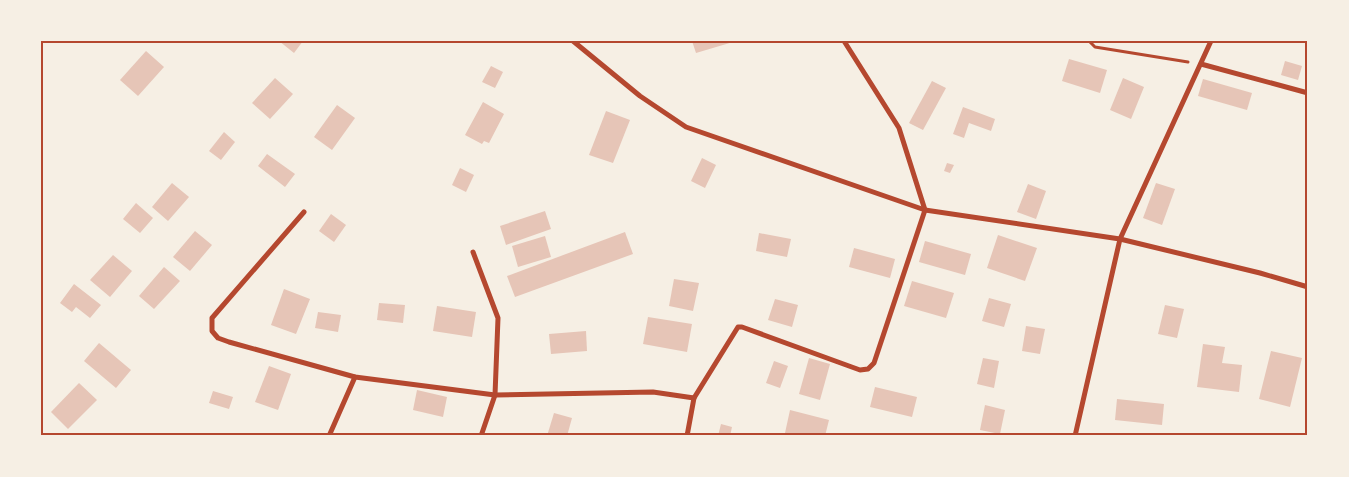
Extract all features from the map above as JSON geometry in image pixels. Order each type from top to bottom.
[{"type":"street","points":[[573,41],[640,96],[686,127],[925,210],[1120,239],[1260,273],[1308,287]]},
{"type":"street","points":[[686,436],[694,398],[738,327],[860,370],[868,369],[874,363],[925,210],[899,128],[844,41]]},
{"type":"street","points":[[1075,436],[1120,239],[1211,41]]},
{"type":"street","points":[[1201,64],[1308,93]]},
{"type":"street","points":[[304,212],[212,318],[212,331],[218,338],[356,376],[495,394],[653,392],[694,398]]},
{"type":"street","points":[[473,252],[498,318],[495,394],[481,436]]},
{"type":"street","points":[[328,436],[356,376]]},
{"type":"path","points":[[1089,41],[1095,47],[1201,64]]},
{"type":"building","points":[[279,41],[303,41],[294,53]]},
{"type":"building","points":[[692,41],[733,41],[733,42],[696,53]]},
{"type":"building","points":[[146,51],[164,67],[138,96],[120,80]]},
{"type":"building","points":[[1069,59],[1107,70],[1100,93],[1062,81]]},
{"type":"building","points":[[1285,61],[1302,66],[1298,80],[1281,75]]},
{"type":"building","points":[[491,66],[503,72],[495,88],[482,82]]},
{"type":"building","points":[[275,78],[293,94],[270,119],[252,103]]},
{"type":"building","points":[[1123,78],[1144,87],[1131,119],[1110,110]]},
{"type":"building","points":[[1203,79],[1252,93],[1247,110],[1198,96]]},
{"type":"building","points":[[932,81],[946,88],[923,130],[909,123]]},
{"type":"building","points":[[483,102],[504,114],[489,143],[484,141],[482,144],[465,135]]},
{"type":"building","points":[[337,105],[355,118],[332,150],[314,137]]},
{"type":"building","points":[[963,107],[995,119],[991,131],[969,123],[964,138],[953,134]]},
{"type":"building","points":[[606,111],[630,120],[613,163],[589,155]]},
{"type":"building","points":[[224,132],[235,142],[221,160],[209,151]]},
{"type":"building","points":[[267,154],[295,174],[285,187],[258,166]]},
{"type":"building","points":[[702,158],[716,165],[705,188],[691,181]]},
{"type":"building","points":[[947,163],[954,165],[950,173],[944,171]]},
{"type":"building","points":[[460,168],[474,175],[466,192],[452,185]]},
{"type":"building","points":[[172,183],[189,197],[168,221],[152,207]]},
{"type":"building","points":[[1156,183],[1175,189],[1162,225],[1143,218]]},
{"type":"building","points":[[1028,184],[1046,191],[1036,219],[1017,212]]},
{"type":"building","points":[[136,203],[153,218],[140,233],[123,219]]},
{"type":"building","points":[[545,211],[551,229],[506,245],[500,226]]},
{"type":"building","points":[[331,214],[346,225],[334,242],[319,231]]},
{"type":"building","points":[[195,231],[212,245],[190,271],[173,257]]},
{"type":"building","points":[[625,232],[633,254],[515,297],[507,276]]},
{"type":"building","points":[[759,233],[791,239],[787,257],[756,251]]},
{"type":"building","points":[[998,235],[1037,248],[1025,281],[987,268]]},
{"type":"building","points":[[545,236],[551,257],[518,267],[512,246]]},
{"type":"building","points":[[925,241],[971,254],[965,275],[919,262]]},
{"type":"building","points":[[854,248],[895,259],[890,278],[849,267]]},
{"type":"building","points":[[113,255],[132,271],[110,297],[90,280]]},
{"type":"building","points":[[164,267],[180,281],[154,309],[139,296]]},
{"type":"building","points":[[674,279],[699,283],[693,311],[669,306]]},
{"type":"building","points":[[912,281],[954,293],[946,318],[904,306]]},
{"type":"building","points":[[74,284],[101,305],[90,318],[76,307],[72,312],[60,303]]},
{"type":"building","points":[[284,289],[310,299],[296,334],[271,325]]},
{"type":"building","points":[[989,298],[1011,304],[1004,327],[982,321]]},
{"type":"building","points":[[775,299],[798,305],[792,327],[768,320]]},
{"type":"building","points":[[379,303],[405,305],[403,323],[377,320]]},
{"type":"building","points":[[1165,305],[1184,309],[1177,338],[1158,334]]},
{"type":"building","points":[[437,306],[476,312],[472,337],[433,331]]},
{"type":"building","points":[[318,312],[341,315],[338,332],[315,328]]},
{"type":"building","points":[[648,317],[692,324],[687,352],[643,344]]},
{"type":"building","points":[[1026,326],[1045,329],[1040,354],[1022,351]]},
{"type":"building","points":[[586,331],[587,351],[551,354],[549,334]]},
{"type":"building","points":[[99,343],[131,370],[116,388],[84,361]]},
{"type":"building","points":[[1203,344],[1225,347],[1222,363],[1242,365],[1239,392],[1197,387]]},
{"type":"building","points":[[1271,351],[1302,358],[1290,407],[1259,399]]},
{"type":"building","points":[[809,358],[830,364],[820,400],[799,394]]},
{"type":"building","points":[[983,358],[999,361],[994,388],[977,384]]},
{"type":"building","points":[[774,361],[788,366],[780,388],[766,383]]},
{"type":"building","points":[[269,366],[291,374],[278,410],[255,402]]},
{"type":"building","points":[[79,383],[97,400],[68,429],[51,412]]},
{"type":"building","points":[[875,387],[917,397],[912,417],[870,407]]},
{"type":"building","points":[[417,390],[447,397],[443,417],[413,410]]},
{"type":"building","points":[[213,391],[233,397],[229,409],[209,403]]},
{"type":"building","points":[[1117,399],[1164,404],[1162,425],[1115,420]]},
{"type":"building","points":[[985,405],[1005,410],[1000,434],[980,430]]},
{"type":"building","points":[[790,410],[829,420],[825,436],[796,436],[785,433]]},
{"type":"building","points":[[554,413],[572,418],[567,436],[547,436]]},
{"type":"building","points":[[721,424],[732,427],[730,436],[718,436]]}]
